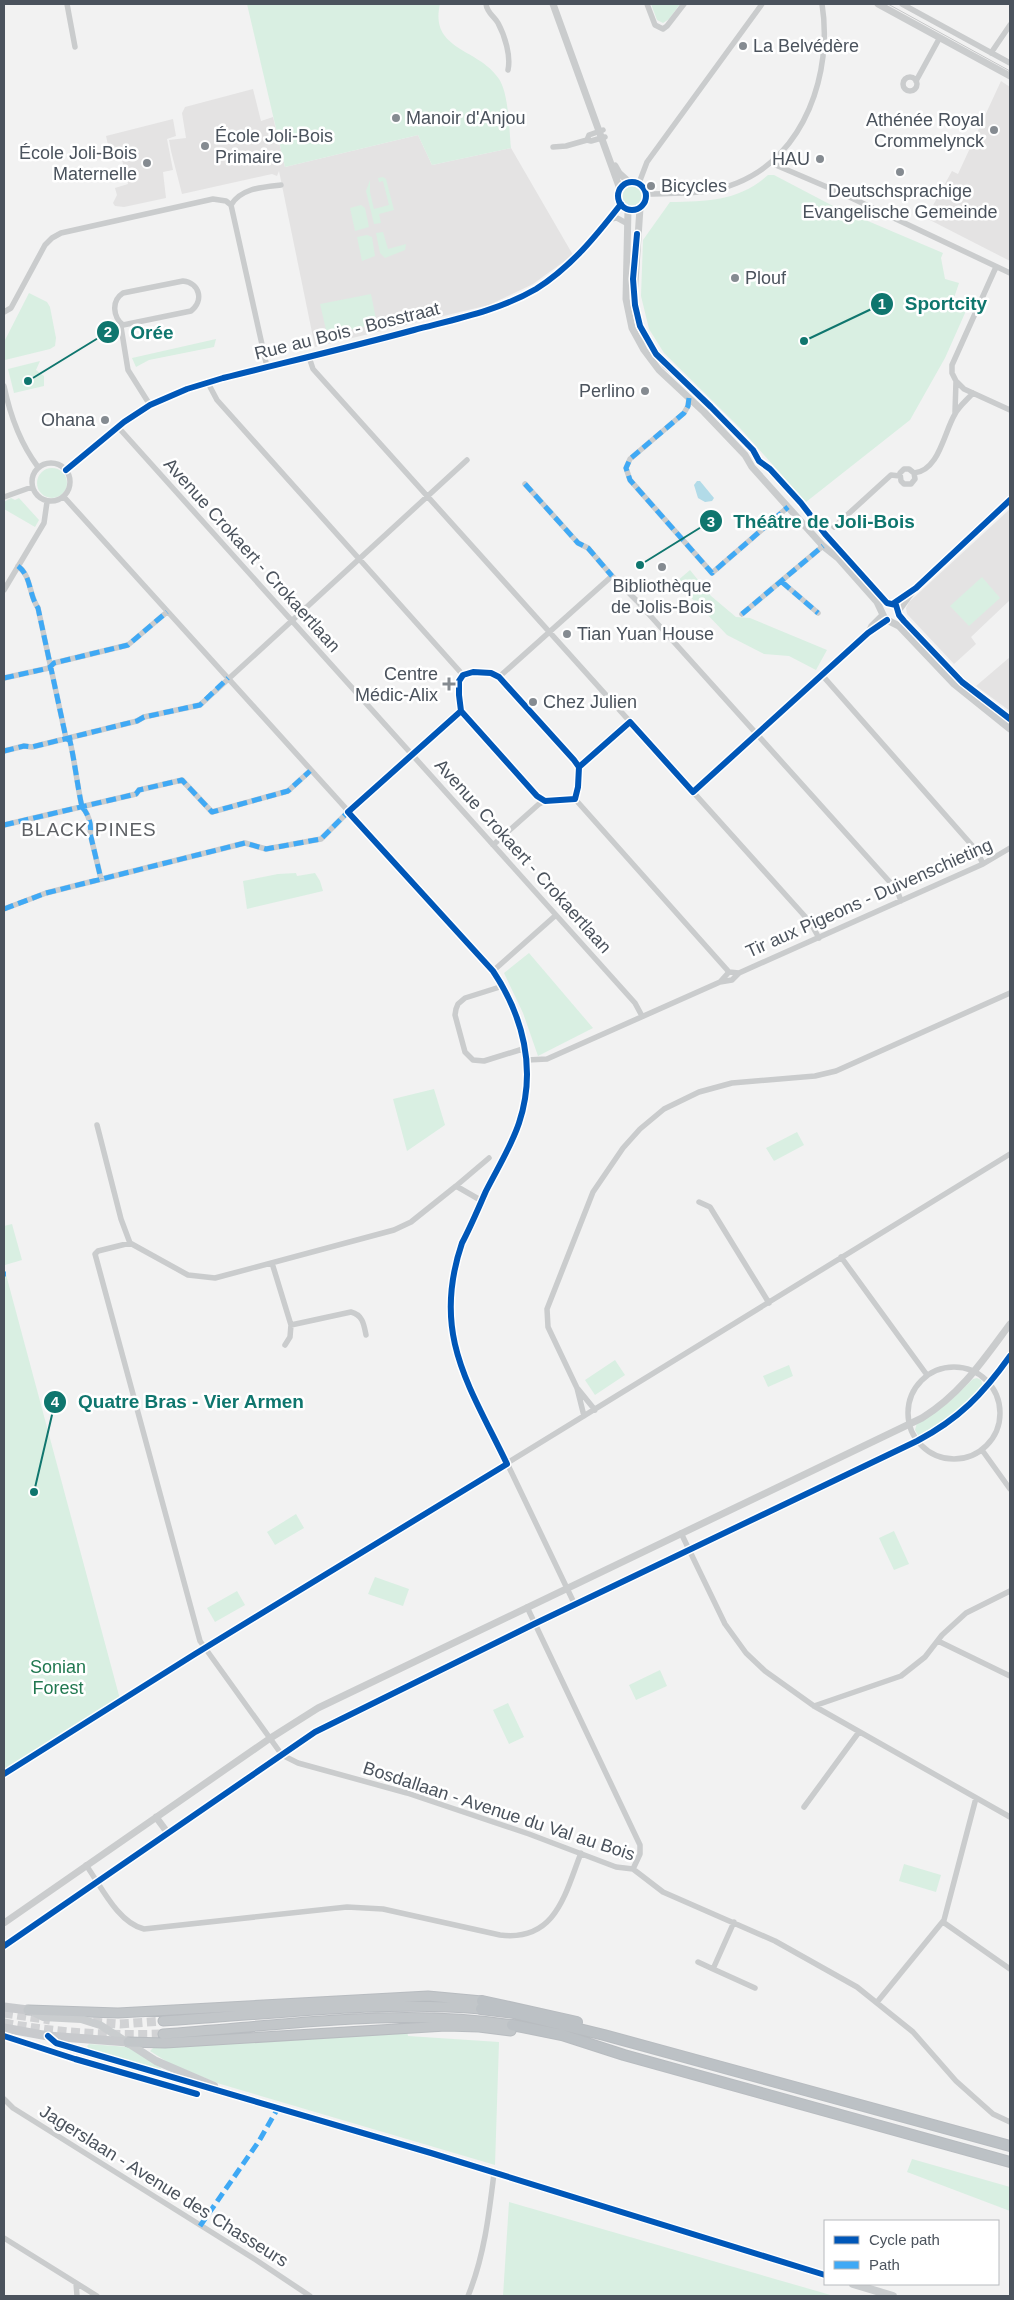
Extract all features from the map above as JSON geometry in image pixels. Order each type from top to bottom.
[{"type":"highway","points":[[28,2010],[118,2013],[428,1996],[558,2017],[596,2027],[604,2035],[1010,2146]]},
{"type":"highway","points":[[163,2021],[401,2006],[482,2005]]},
{"type":"highway","points":[[163,2034],[402,2017],[446,2017],[562,2035],[624,2055],[1010,2162]]},
{"type":"highway","points":[[128,2042],[149,2044],[446,2026],[512,2028]]},
{"type":"main road","points":[[4,2007],[28,2010],[43,2016],[91,2022],[106,2028],[147,2055],[220,2090],[824,2275]]},
{"type":"main road","points":[[4,2028],[48,2036],[128,2042]]},
{"type":"main road","points":[[48,2036],[56,2043],[208,2089],[220,2090]]},
{"type":"main road","points":[[147,2055],[143,2048],[149,2044]]},
{"type":"main road","points":[[856,2285],[893,2296]]},
{"type":"street","points":[[67,4],[75,48]]},
{"type":"street","points":[[486,4],[490,14],[498,24],[510,60],[508,70]]},
{"type":"street","points":[[553,4],[618,173],[629,182],[639,184],[643,187],[646,194],[645,202],[640,208],[634,297],[640,326],[647,341],[665,365],[685,381],[801,503],[887,612],[899,613],[962,682],[1010,719]]},
{"type":"street","points":[[557,4],[620,189],[618,197],[621,204],[628,209],[640,208]]},
{"type":"street","points":[[647,4],[655,25],[663,28],[667,26],[684,4]]},
{"type":"street","points":[[639,184],[644,167],[762,4]]},
{"type":"street","points":[[646,194],[714,190],[749,178],[772,163],[793,137],[810,109],[815,95],[823,51],[822,4]]},
{"type":"street","points":[[878,4],[939,39],[1010,76]]},
{"type":"street","points":[[902,4],[1010,63]]},
{"type":"street","points":[[992,53],[1010,25]]},
{"type":"street","points":[[916,81],[939,39]]},
{"type":"street","points":[[553,147],[566,146],[586,140],[589,135],[602,134]]},
{"type":"street","points":[[772,163],[898,219],[1010,273]]},
{"type":"street","points":[[620,189],[629,182]]},
{"type":"street","points":[[231,206],[234,198],[244,192],[282,185]]},
{"type":"street","points":[[4,312],[11,308],[45,245],[61,233],[213,199],[226,201],[231,206],[267,367]]},
{"type":"street","name":"Rue au Bois - Bosstraat","points":[[66,470],[118,428],[150,406],[187,389],[498,307],[536,288],[556,274],[581,253],[621,204]]},
{"type":"street","points":[[628,209],[625,288],[632,328],[651,361],[745,455],[748,462],[823,546],[838,558],[954,684],[1010,729]]},
{"type":"street","points":[[610,218],[617,218],[628,224]]},
{"type":"street","points":[[996,267],[952,365],[952,373],[956,381],[973,393],[1010,410]]},
{"type":"street","points":[[123,325],[118,320],[115,305],[118,298],[123,294],[184,281],[191,282],[197,288],[199,298],[196,306],[191,310],[123,325],[120,330],[128,370],[150,406]]},
{"type":"street","points":[[309,357],[313,370],[810,922],[819,938]]},
{"type":"street","points":[[955,412],[956,381]]},
{"type":"street","points":[[208,383],[217,400],[463,675]]},
{"type":"street","points":[[4,386],[13,420],[21,440],[38,467]]},
{"type":"street","points":[[900,476],[904,469],[909,469],[914,473],[922,472],[931,466],[955,412],[973,393]]},
{"type":"street","points":[[688,398],[688,406],[684,413],[630,458],[626,468],[630,480],[712,573],[788,507]]},
{"type":"street","name":"Avenue Crokaert - Crokaertlaan","points":[[118,428],[635,1003],[642,1016]]},
{"type":"street","points":[[4,750],[24,746],[32,747],[138,722],[144,716],[200,705],[466,460]]},
{"type":"street","points":[[56,463],[66,470],[70,484],[64,497],[53,502],[47,502],[37,497],[31,480],[38,467],[44,464],[56,463]]},
{"type":"street","points":[[900,476],[903,483],[907,484],[914,482],[914,473]]},
{"type":"street","points":[[834,527],[890,476],[900,476]]},
{"type":"street","points":[[525,484],[578,543],[588,548],[626,589],[896,890],[901,901]]},
{"type":"street","points":[[4,497],[32,487]]},
{"type":"street","points":[[64,497],[492,971],[503,986],[517,1014],[526,1048],[527,1060],[526,1091],[519,1124],[456,1261],[450,1291],[450,1325],[461,1367],[575,1605]]},
{"type":"street","points":[[693,792],[868,633],[871,626],[916,588],[1010,500]]},
{"type":"street","points":[[4,590],[44,523],[47,502]]},
{"type":"street","points":[[742,614],[823,546]]},
{"type":"street","points":[[18,566],[26,572],[33,601],[38,608],[50,661],[49,668],[66,738],[70,741],[76,769],[74,775],[82,807],[87,811],[91,841],[101,879]]},
{"type":"street","points":[[499,677],[612,576]]},
{"type":"street","points":[[782,582],[818,613]]},
{"type":"street","points":[[899,613],[916,588]]},
{"type":"street","points":[[4,678],[49,668],[54,663],[128,646],[167,612]]},
{"type":"street","points":[[887,612],[899,613]]},
{"type":"street","points":[[544,801],[537,796],[461,711],[459,695],[460,681],[463,675],[472,672],[491,673],[499,677],[579,767],[575,799]]},
{"type":"street","points":[[822,675],[977,851],[983,864]]},
{"type":"street","points":[[4,909],[46,893],[245,844],[266,849],[321,839],[348,812],[461,711]]},
{"type":"street","points":[[579,767],[630,722]]},
{"type":"street","points":[[4,824],[136,794],[139,790],[182,780],[212,812],[288,791],[310,771]]},
{"type":"street","points":[[493,845],[538,804],[544,801],[575,799]]},
{"type":"street","points":[[575,799],[728,972]]},
{"type":"street","name":"Tir aux Pigeons - Duivenschieting","points":[[527,1060],[547,1059],[720,982],[732,980],[739,973],[983,864],[1010,848]]},
{"type":"street","points":[[492,971],[556,915]]},
{"type":"street","name":"Tir aux Pigeons - Duivenschieting","points":[[720,982],[728,972],[739,973]]},
{"type":"street","points":[[503,986],[465,998],[458,1004],[455,1015],[465,1052],[473,1060],[484,1061],[526,1048]]},
{"type":"street","points":[[584,1416],[577,1388],[548,1327],[547,1309],[593,1192],[623,1148],[640,1129],[664,1110],[699,1092],[732,1083],[815,1076],[836,1071],[1010,993]]},
{"type":"street","points":[[97,1125],[121,1219],[130,1243],[196,1277],[215,1278],[394,1230],[411,1222],[489,1158]]},
{"type":"street","points":[[206,1648],[1010,1154]]},
{"type":"street","points":[[456,1186],[482,1201]]},
{"type":"street","points":[[699,1202],[710,1207],[769,1303]]},
{"type":"street","name":"Bosdallaan - Avenue du Val au Bois","points":[[130,1243],[98,1251],[95,1254],[197,1631],[200,1640],[280,1754],[298,1763],[407,1793],[620,1868],[633,1869],[663,1892],[734,1922],[833,1972],[878,2001],[913,2032],[956,2081],[993,2114],[1010,2122]]},
{"type":"street","points":[[841,1257],[927,1375]]},
{"type":"street","points":[[272,1263],[291,1325],[290,1337],[285,1345]]},
{"type":"street","points":[[291,1325],[351,1312],[357,1314],[362,1319],[366,1336]]},
{"type":"street","points":[[4,1923],[269,1739],[318,1708],[908,1425],[948,1400],[974,1372],[1010,1324]]},
{"type":"street","points":[[4,1946],[314,1732],[534,1624],[917,1441],[951,1421],[990,1384],[1010,1356]]},
{"type":"street","points":[[945,1367],[957,1367],[974,1372],[990,1384],[998,1398],[1001,1413],[999,1425],[993,1438],[975,1455],[960,1459],[946,1459],[930,1453],[917,1441],[908,1425],[910,1396],[915,1387],[927,1375],[945,1367]]},
{"type":"street","points":[[577,1388],[595,1410]]},
{"type":"street","points":[[982,1450],[1010,1489]]},
{"type":"street","points":[[681,1533],[725,1624],[746,1653],[771,1676],[814,1706],[1010,1817]]},
{"type":"street","points":[[814,1706],[900,1676],[920,1662],[966,1613],[1010,1591]]},
{"type":"street","points":[[526,1607],[640,1845],[640,1854],[633,1869]]},
{"type":"street","points":[[938,1641],[1010,1676]]},
{"type":"street","points":[[804,1807],[859,1732]]},
{"type":"street","points":[[878,2001],[943,1922],[976,1798]]},
{"type":"street","points":[[156,1817],[168,1832]]},
{"type":"street","points":[[86,1865],[124,1919],[132,1926],[144,1929],[347,1907],[383,1909],[500,1935],[514,1936],[537,1930],[555,1914],[581,1853]]},
{"type":"street","points":[[713,1969],[734,1922]]},
{"type":"street","points":[[943,1922],[1010,1969]]},
{"type":"street","points":[[698,1962],[755,1988]]},
{"type":"street","name":"Jagerslaan - Avenue des Chasseurs","points":[[4,2099],[13,2108],[256,2260],[310,2296]]},
{"type":"street","points":[[468,2296],[476,2277],[488,2221],[494,2174]]},
{"type":"street","points":[[4,2238],[97,2296]]},
{"type":"street","points":[[76,2283],[77,2296]]},
{"type":"shaded area","points":[[1001,81],[1010,87],[1010,261],[926,218],[952,171],[958,174]]},
{"type":"shaded area","points":[[253,89],[261,121],[273,117],[285,167],[418,135],[432,165],[511,148],[573,255],[533,284],[489,305],[315,347],[279,171],[277,176],[272,174],[182,194],[171,151],[169,140],[186,138],[182,113],[185,107]]},
{"type":"shaded area","name":"École Joli-Bois Maternelle","points":[[173,119],[176,136],[167,139],[173,170],[163,172],[166,198],[124,207],[115,206],[113,203],[117,195],[115,188],[128,184],[120,152],[110,154],[106,136]]},
{"type":"shaded area","points":[[1010,509],[1010,600],[971,637],[976,644],[954,664],[907,614],[906,608],[909,602]]},
{"type":"shaded area","points":[[1010,657],[1010,711],[976,686]]},
{"type":"green space","points":[[247,4],[440,4],[439,19],[442,31],[449,40],[458,48],[480,61],[499,79],[507,103],[511,148],[432,165],[418,135],[285,167]]},
{"type":"green space","points":[[651,4],[680,4],[669,19],[663,23],[657,20]]},
{"type":"green space","points":[[768,175],[774,175],[835,207],[943,253],[941,258],[945,279],[959,283],[954,298],[969,304],[945,358],[910,420],[806,502],[739,427],[664,353],[649,329],[641,296],[643,240],[670,202],[710,200],[734,195],[757,184]]},
{"type":"green space","points":[[383,177],[386,179],[394,210],[379,214],[381,223],[374,224],[366,191],[370,180],[370,192],[374,209],[389,205],[383,181],[379,182],[378,178]]},
{"type":"green space","points":[[632,186],[639,189],[642,196],[639,203],[632,206],[625,203],[622,196],[625,189]]},
{"type":"green space","points":[[361,205],[365,208],[369,227],[355,231],[350,208]]},
{"type":"green space","points":[[383,232],[388,249],[406,244],[405,250],[385,258],[380,253],[376,233]]},
{"type":"green space","points":[[367,235],[372,237],[375,256],[362,261],[357,237]]},
{"type":"green space","points":[[29,293],[47,302],[50,307],[56,338],[55,346],[50,349],[5,360],[4,342]]},
{"type":"green space","points":[[371,294],[377,324],[327,334],[320,304]]},
{"type":"green space","points":[[216,339],[214,347],[149,360],[136,367],[132,358]]},
{"type":"green space","points":[[40,361],[36,370],[44,376],[44,386],[14,393],[8,369]]},
{"type":"green space","points":[[52,468],[58,469],[66,477],[66,489],[58,497],[52,498],[46,497],[38,489],[37,483],[38,477],[46,469]]},
{"type":"green space","points":[[11,498],[15,500],[19,498],[39,520],[35,527],[4,509],[4,502]]},
{"type":"green space","points":[[690,570],[711,596],[736,617],[750,618],[827,650],[816,670],[789,656],[764,654],[727,635],[676,582]]},
{"type":"green space","points":[[982,577],[1000,598],[969,626],[950,606]]},
{"type":"green space","points":[[296,873],[297,876],[315,873],[323,891],[247,909],[243,881],[278,874]]},
{"type":"green space","points":[[529,953],[593,1028],[538,1056],[523,1013],[504,973]]},
{"type":"green space","points":[[434,1089],[445,1125],[407,1151],[393,1099]]},
{"type":"green space","points":[[797,1132],[804,1145],[774,1161],[766,1148]]},
{"type":"green space","points":[[12,1224],[22,1260],[5,1265],[4,1226]]},
{"type":"green space","name":"Sonian Forest","points":[[4,1267],[121,1703],[4,1776]]},
{"type":"green space","points":[[615,1360],[625,1375],[595,1395],[585,1380]]},
{"type":"green space","points":[[789,1365],[793,1376],[768,1387],[763,1376]]},
{"type":"green space","points":[[973,1379],[981,1380],[983,1386],[960,1411],[922,1436],[918,1435],[915,1430],[917,1423],[948,1403]]},
{"type":"green space","points":[[296,1514],[304,1528],[275,1545],[267,1532]]},
{"type":"green space","points":[[894,1531],[909,1564],[894,1570],[879,1538]]},
{"type":"green space","points":[[375,1577],[409,1589],[403,1606],[368,1594]]},
{"type":"green space","points":[[237,1591],[245,1605],[215,1622],[207,1608]]},
{"type":"green space","points":[[660,1670],[667,1686],[636,1700],[629,1685]]},
{"type":"green space","points":[[508,1703],[524,1737],[509,1744],[493,1710]]},
{"type":"green space","points":[[904,1864],[941,1875],[936,1892],[899,1881]]},
{"type":"green space","points":[[407,2031],[408,2036],[499,2042],[495,2165],[217,2083],[169,2063],[150,2051],[153,2048]]},
{"type":"green space","points":[[89,2044],[128,2047],[161,2068],[160,2070],[88,2048]]},
{"type":"green space","points":[[912,2159],[1010,2187],[1010,2211],[907,2172]]},
{"type":"green space","points":[[509,2202],[834,2296],[503,2296]]},
{"type":"water","points":[[697,481],[700,481],[714,498],[712,501],[705,502],[698,498],[694,485]]},
{"type":"tunnel","points":[[4,2013],[50,2020]]},
{"type":"tunnel","points":[[93,2022],[120,2024],[163,2021]]},
{"type":"tunnel","points":[[4,2023],[83,2033],[163,2034]]},
{"type":"tram line","points":[[888,4],[1010,71]]},
{"type":"marked path","points":[[689,398],[688,406],[684,413],[630,459],[626,468],[630,480],[712,573],[788,507]]},
{"type":"marked path","points":[[525,484],[578,543],[588,548],[612,576]]},
{"type":"marked path","points":[[742,614],[823,546]]},
{"type":"marked path","points":[[18,566],[26,575],[38,608],[66,738],[70,741],[82,807]]},
{"type":"marked path","points":[[782,582],[818,613]]},
{"type":"marked path","points":[[4,678],[49,668],[54,663],[128,645],[167,612]]},
{"type":"marked path","points":[[4,751],[24,746],[32,747],[137,721],[144,717],[200,705],[228,678]]},
{"type":"marked path","points":[[4,825],[136,794],[139,790],[182,780],[212,812],[288,791],[310,771]]},
{"type":"marked path","points":[[82,807],[89,819],[90,833],[101,879]]},
{"type":"marked path","points":[[4,909],[46,893],[245,843],[266,849],[321,839],[348,812]]},
{"type":"marked path","points":[[200,2226],[259,2141],[278,2108]]},
{"type":"cycle path","points":[[632,182],[642,186],[646,196],[642,206],[632,210],[622,206],[618,196],[622,186],[632,182]]},
{"type":"cycle path","points":[[66,470],[124,422],[150,405],[187,389],[223,378],[461,318],[492,309],[522,297],[549,280],[572,261],[621,204]]},
{"type":"cycle path","points":[[637,234],[633,279],[635,305],[640,326],[656,354],[753,450],[759,461],[770,469],[801,503],[825,534],[887,603],[896,605],[899,615],[904,621],[962,682],[1010,719]]},
{"type":"cycle path","points":[[894,603],[916,588],[1010,500]]},
{"type":"cycle path","points":[[579,767],[630,722],[693,792],[868,633],[887,620]]},
{"type":"cycle path","points":[[473,672],[491,673],[499,677],[574,760],[579,767],[575,799],[545,801],[537,796],[461,711],[459,681],[463,675],[473,672]]},
{"type":"cycle path","points":[[4,1774],[195,1654],[507,1464],[468,1383],[459,1358],[453,1332],[451,1305],[453,1275],[462,1243],[519,1123],[527,1083],[527,1063],[524,1044],[512,1006],[493,971],[348,812],[461,711]]},
{"type":"cycle path","points":[[4,1946],[315,1732],[534,1624],[932,1433],[969,1405],[1010,1356]]},
{"type":"cycle path","points":[[4,2036],[75,2059],[197,2094]]},
{"type":"cycle path","points":[[48,2036],[56,2043],[431,2153],[824,2275]]},
{"type":"place","name":"La Belvédère","points":[[743,46]]},
{"type":"place","name":"Manoir d'Anjou","points":[[396,118]]},
{"type":"place","name":"Athénée Royal Crommelynck","points":[[994,130]]},
{"type":"place","name":"École Joli-Bois Primaire","points":[[205,146]]},
{"type":"place","name":"HAU","points":[[820,159]]},
{"type":"place","name":"École Joli-Bois Maternelle","points":[[147,163]]},
{"type":"place","name":"Deutschsprachige Evangelische Gemeinde","points":[[900,172]]},
{"type":"place","name":"Bicycles","points":[[651,186]]},
{"type":"place","name":"Plouf","points":[[735,278]]},
{"type":"place","name":"Sportcity","points":[[804,341]]},
{"type":"place","name":"Orée","points":[[28,381]]},
{"type":"place","name":"Perlino","points":[[645,391]]},
{"type":"place","name":"Ohana","points":[[105,420]]},
{"type":"place","name":"Théâtre de Joli-Bois","points":[[640,565]]},
{"type":"place","name":"Bibliothèque de Jolis-Bois","points":[[662,567]]},
{"type":"place","name":"Tian Yuan House","points":[[567,634]]},
{"type":"place","name":"Centre Médic-Alix","points":[[449,684]]},
{"type":"place","name":"Chez Julien","points":[[533,702]]},
{"type":"place","name":"Quatre Bras - Vier Armen","points":[[34,1492]]},
{"type":"district","name":"BLACK PINES","points":[[89,829]]}]
